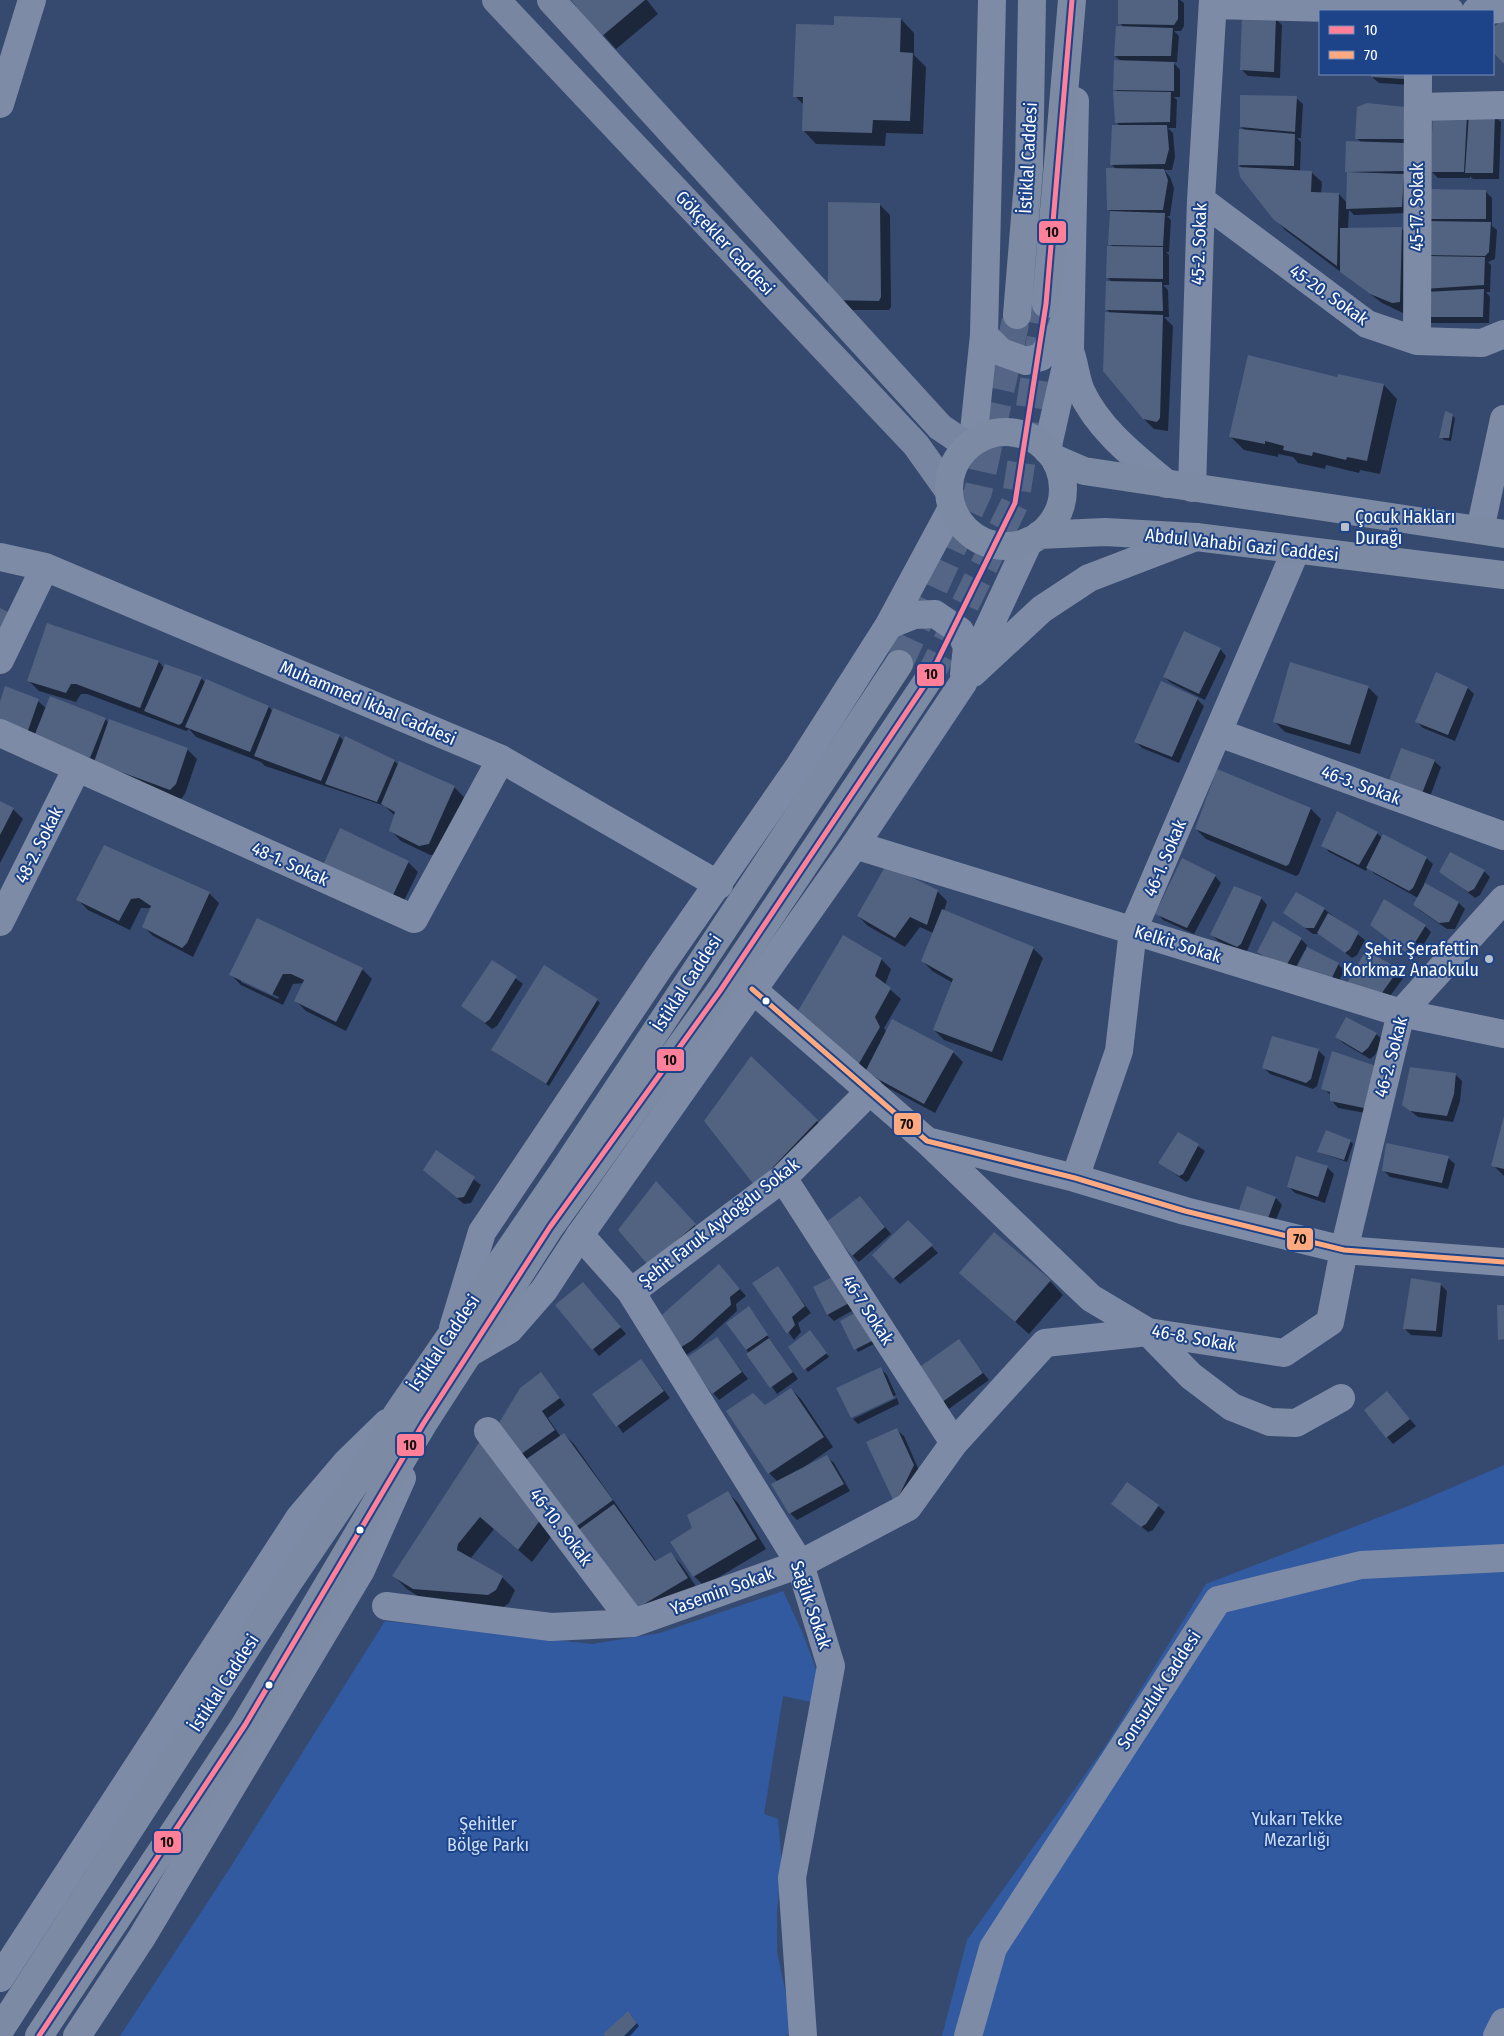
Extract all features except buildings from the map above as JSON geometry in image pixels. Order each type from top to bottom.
[{"type":"main road","name":"Gökçekler Caddesi","points":[[496,0],[916,444],[950,499]]},
{"type":"main road","name":"Gökçekler Caddesi","points":[[551,0],[940,427],[970,444]]},
{"type":"main road","name":"İstiklal Caddesi","points":[[1016,315],[1029,169],[1032,0]]},
{"type":"main road","name":"İstiklal Caddesi","points":[[1058,303],[1072,0]]},
{"type":"main road","points":[[1051,454],[1062,478],[1062,499],[1054,520],[1034,538],[1008,546],[993,545],[979,540],[962,527],[950,499],[952,468],[970,444],[993,433],[1015,432],[1036,440],[1051,454],[1084,470],[1492,532]]},
{"type":"main road","name":"Abdul Vahabi Gazi Caddesi","points":[[1034,538],[1106,532],[1196,537],[1504,575]]},
{"type":"main road","name":"İstiklal Caddesi","points":[[0,2030],[288,1583],[359,1478],[397,1414],[452,1330],[562,1173],[899,664]]},
{"type":"main road","name":"İstiklal Caddesi","points":[[39,2036],[245,1724],[417,1434],[550,1227],[720,991],[928,680]]},
{"type":"street","points":[[0,104],[32,0]]},
{"type":"street","points":[[970,444],[984,334],[992,0]]},
{"type":"street","points":[[984,334],[1001,352],[1026,361],[1041,357],[1061,330],[1058,303],[1078,0]]},
{"type":"street","points":[[1488,10],[1499,9],[1500,0]]},
{"type":"street","points":[[1213,3],[1393,10]]},
{"type":"street","name":"45-2. Sokak","points":[[1180,486],[1213,3]]},
{"type":"street","name":"45-17. Sokak","points":[[1417,341],[1418,75]]},
{"type":"street","points":[[1418,107],[1504,105]]},
{"type":"street","name":"45-20. Sokak","points":[[1200,200],[1367,324],[1417,341],[1482,343],[1504,334]]},
{"type":"street","points":[[1058,303],[1081,391],[1098,419],[1125,449],[1180,486]]},
{"type":"street","points":[[1051,454],[1070,348]]},
{"type":"street","points":[[1492,532],[1504,419]]},
{"type":"street","points":[[452,1330],[482,1232],[659,968],[719,885],[798,768],[889,625],[950,499]]},
{"type":"street","points":[[963,683],[1042,609],[1089,578],[1196,537]]},
{"type":"street","points":[[466,1356],[509,1330],[544,1290],[580,1235],[855,845],[963,683],[1034,538]]},
{"type":"street","name":"46-1. Sokak","points":[[1075,1178],[1119,1051],[1133,930],[1296,550]]},
{"type":"street","name":"Muhammed İkbal Caddesi","points":[[0,557],[45,567],[501,759],[719,885]]},
{"type":"street","points":[[0,660],[45,567]]},
{"type":"street","points":[[889,625],[914,615],[935,614],[960,631],[967,647],[963,683]]},
{"type":"street","name":"48-1. Sokak","points":[[0,733],[414,919],[501,759]]},
{"type":"street","name":"46-3. Sokak","points":[[1219,733],[1504,836]]},
{"type":"street","name":"48-2. Sokak","points":[[0,922],[77,768]]},
{"type":"street","name":"Kelkit Sokak","points":[[855,845],[1401,1013],[1504,1034]]},
{"type":"street","name":"46-2. Sokak","points":[[1344,1250],[1401,1013],[1504,899]]},
{"type":"street","name":"46-8. Sokak","points":[[752,989],[927,1141],[1091,1298],[1148,1332],[1284,1353],[1330,1322],[1344,1250]]},
{"type":"street","name":"Şehit Faruk Aydoğdu Sokak","points":[[631,1292],[783,1178],[870,1091]]},
{"type":"street","points":[[927,1141],[1075,1178],[1185,1211],[1344,1250],[1504,1262]]},
{"type":"street","name":"46-7 Sokak","points":[[783,1178],[954,1443]]},
{"type":"street","name":"Sağlık Sokak","points":[[580,1235],[631,1292],[800,1564],[831,1666],[792,1878],[803,2036]]},
{"type":"street","points":[[1148,1332],[1191,1376],[1232,1407],[1270,1422],[1296,1423],[1341,1398]]},
{"type":"street","name":"Yasemin Sokak","points":[[386,1606],[551,1627],[633,1623],[800,1564],[908,1507],[954,1443],[1045,1343],[1148,1332]]},
{"type":"street","points":[[0,1978],[300,1517],[346,1463],[397,1414]]},
{"type":"street","name":"46-10. Sokak","points":[[488,1431],[633,1623]]},
{"type":"street","points":[[77,2036],[147,1929],[361,1570],[408,1464],[417,1434]]},
{"type":"street","name":"Sonsuzluk Caddesi","points":[[968,2036],[993,1948],[1218,1600],[1361,1565],[1504,1558]]},
{"type":"street","points":[[1497,2036],[1504,2022]]},
{"type":"green space","name":"Yukarı Tekke Mezarlığı","points":[[1504,1465],[1504,2036],[942,2036],[967,1940],[1104,1748],[1206,1584],[1416,1503]]},
{"type":"green space","name":"Şehitler Bölge Parkı","points":[[783,1591],[803,1634],[817,1672],[811,1702],[783,1696],[764,1814],[778,1819],[782,1864],[777,1911],[777,1952],[794,2032],[785,2036],[120,2036],[228,1871],[385,1621],[592,1644],[660,1633]]},
{"type":"tunnel","points":[[928,680],[1015,503],[1046,304]]},
{"type":"tunnel","points":[[899,664],[978,492],[1017,315]]},
{"type":"transit line","name":"10","points":[[39,2036],[245,1725],[423,1424],[550,1227],[720,991],[928,680],[1015,503],[1046,304],[1072,0]]},
{"type":"transit line","name":"70","points":[[752,989],[927,1141],[1075,1178],[1185,1211],[1344,1250],[1504,1262]]},
{"type":"place","name":"Çocuk Hakları Durağı","points":[[1345,527]]},
{"type":"place","name":"Şehit Şerafettin Korkmaz Anaokulu","points":[[1489,959]]}]
